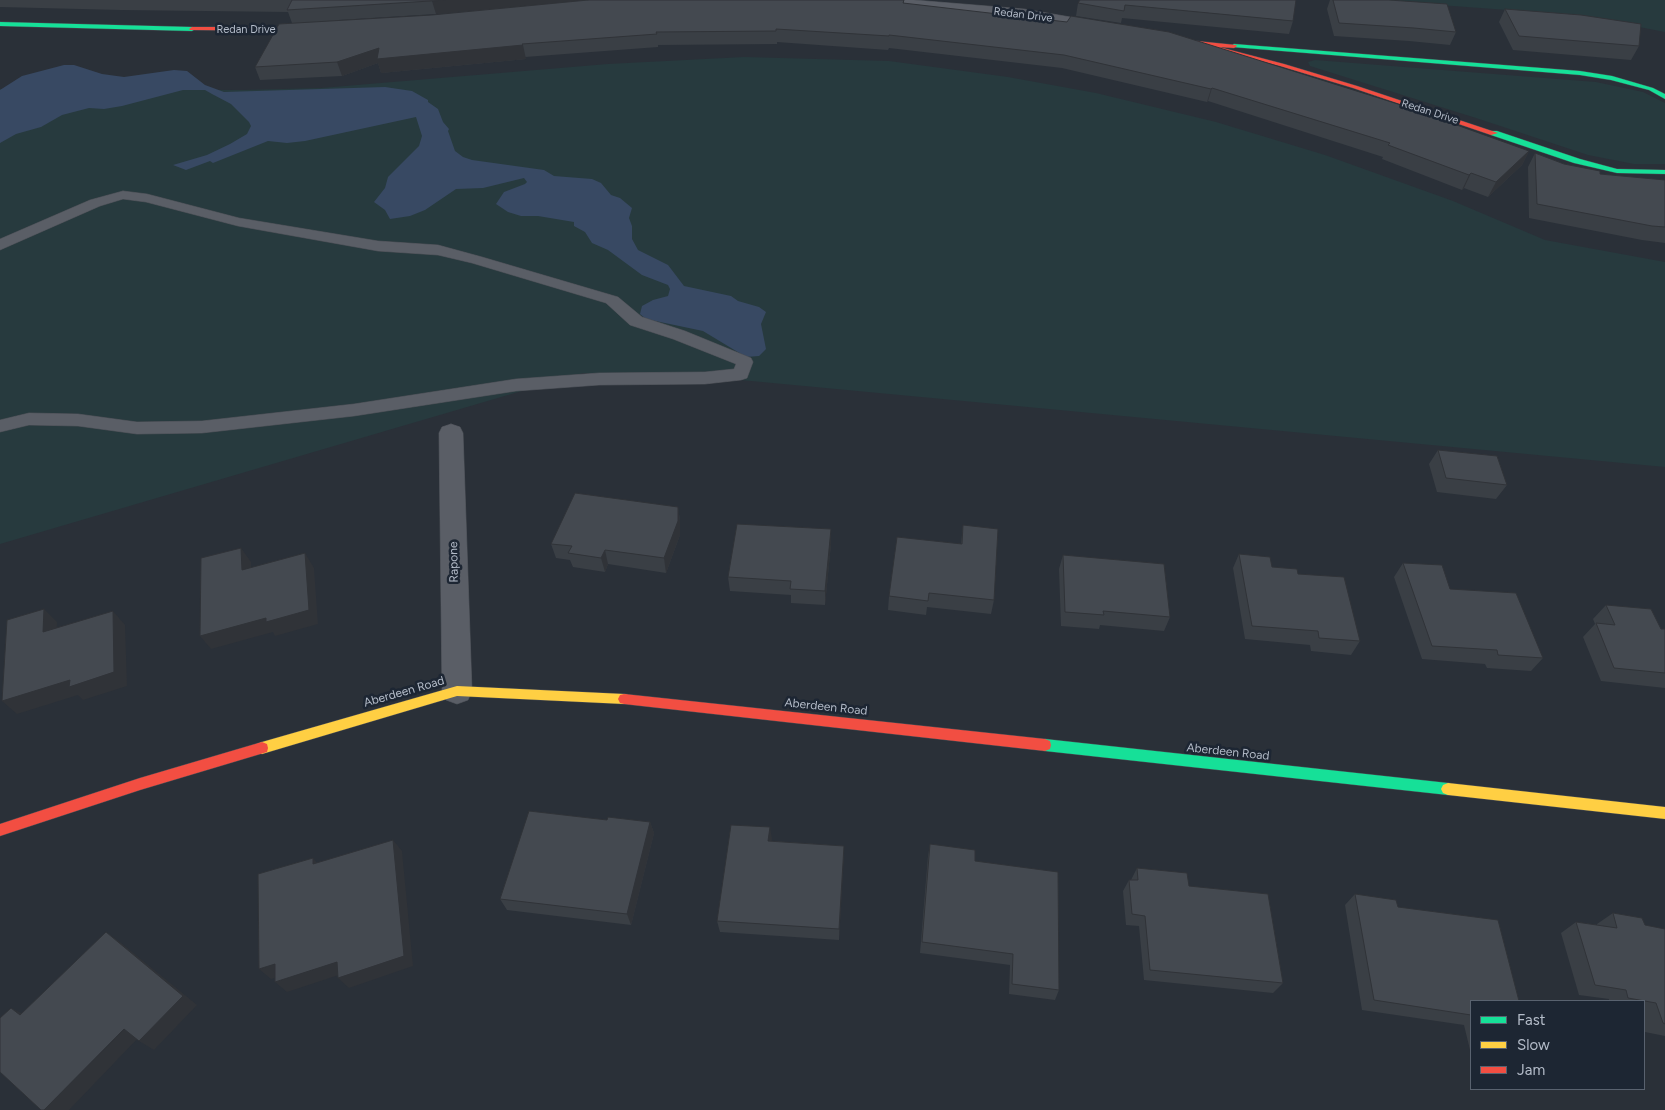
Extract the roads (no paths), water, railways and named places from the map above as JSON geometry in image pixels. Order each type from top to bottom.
[{"type":"street","name":"Redan Drive","points":[[849,0],[1018,14],[1117,30]]},
{"type":"street","name":"Redan Drive","points":[[0,26],[187,29],[325,28]]},
{"type":"street","name":"Redan Drive","points":[[1179,40],[1355,87],[1577,161],[1617,171],[1665,172]]},
{"type":"street","name":"Redan Drive","points":[[1196,43],[1580,73],[1612,78],[1650,90],[1665,97]]},
{"type":"street","name":"Rapone","points":[[451,433],[457,691]]},
{"type":"street","name":"Aberdeen Road","points":[[0,830],[140,784],[457,691],[607,697],[1665,813]]},
{"type":"lane","points":[[0,245],[95,203],[123,194],[147,198],[238,222],[378,246],[438,250],[477,260],[612,300],[636,321],[679,335],[744,362],[741,374],[705,378],[599,379],[516,385],[354,410],[202,427],[137,428],[78,420],[29,419],[0,426]]},
{"type":"water","points":[[64,65],[74,65],[102,74],[124,77],[174,70],[187,71],[205,85],[224,92],[385,87],[412,91],[428,100],[438,109],[443,122],[449,129],[455,151],[463,157],[472,160],[544,170],[554,176],[592,179],[601,183],[611,195],[620,198],[632,208],[629,218],[632,226],[632,239],[638,250],[668,265],[684,286],[731,296],[738,301],[759,307],[766,312],[761,324],[766,349],[759,356],[746,357],[703,331],[646,319],[640,314],[642,306],[653,300],[668,296],[670,289],[668,285],[642,275],[608,250],[592,243],[585,232],[574,226],[574,222],[538,216],[521,216],[508,212],[496,204],[504,192],[525,184],[527,182],[524,178],[483,188],[456,189],[425,210],[410,216],[390,219],[385,210],[374,202],[385,188],[388,177],[419,146],[422,136],[416,117],[305,141],[287,143],[268,141],[213,163],[210,161],[186,170],[173,165],[207,155],[230,144],[247,134],[251,126],[231,104],[205,90],[183,90],[122,106],[104,109],[89,108],[62,115],[41,127],[16,134],[0,143],[0,90],[22,76]]}]
